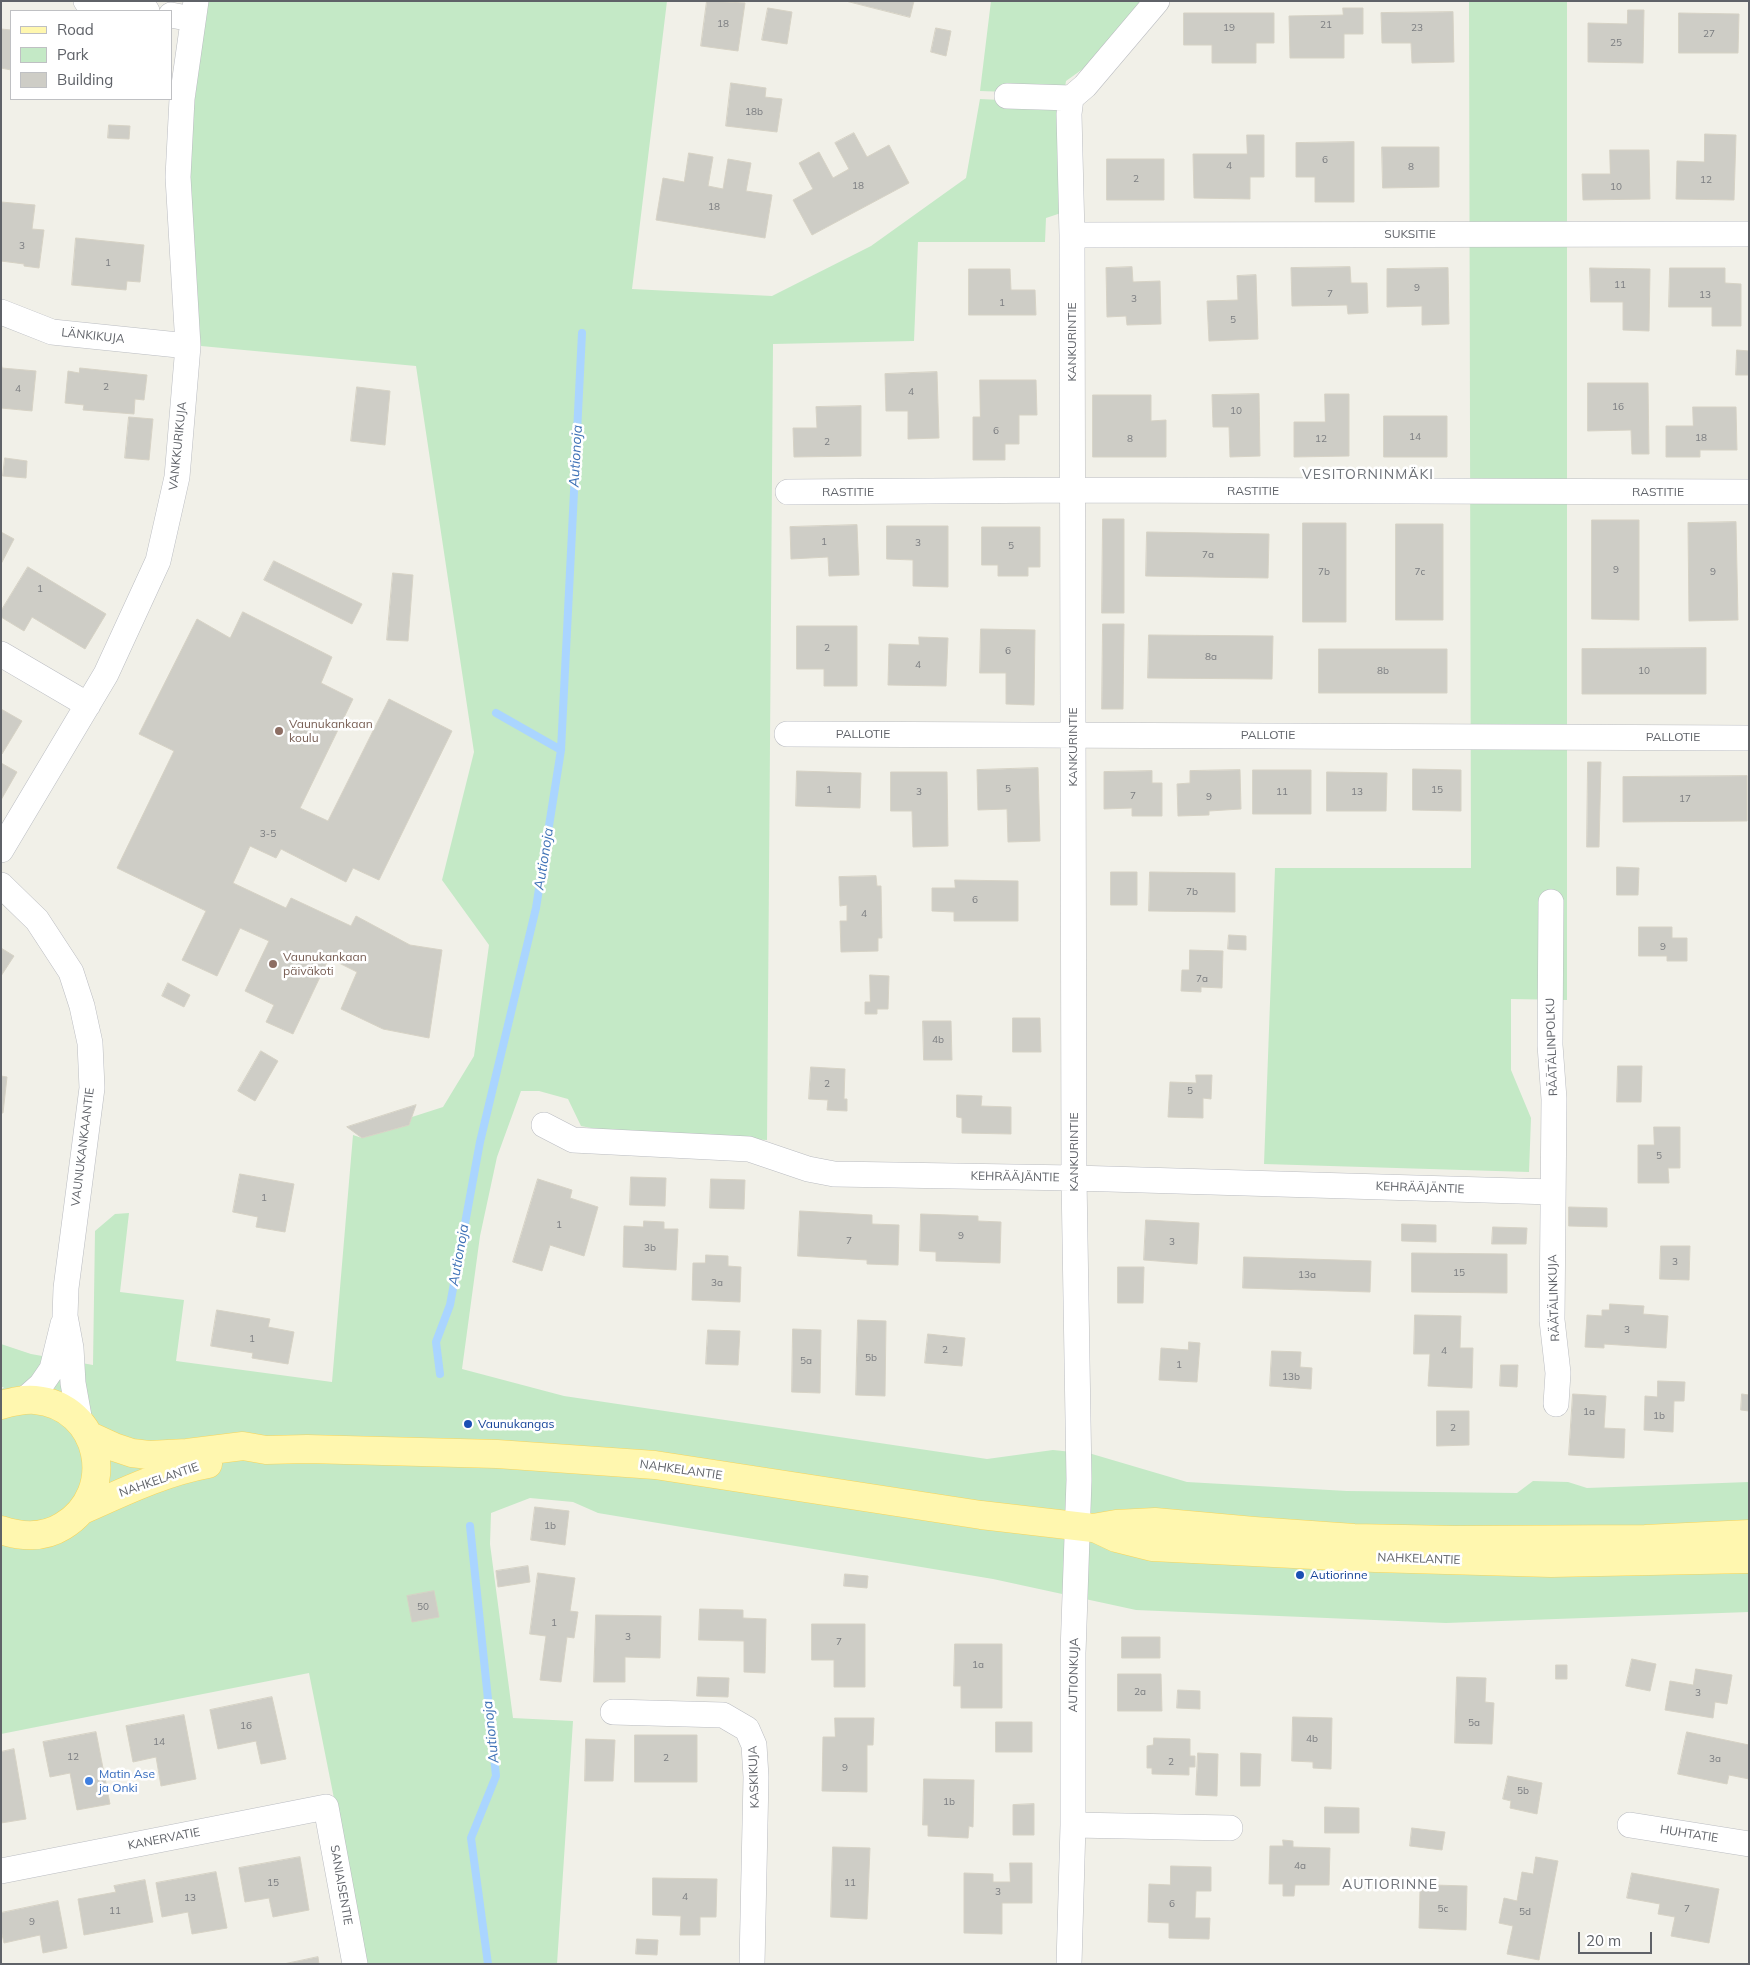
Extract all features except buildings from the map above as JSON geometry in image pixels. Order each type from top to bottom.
[{"type":"main road","name":"NAHKELANTIE","points":[[12,1402],[48,1402],[65,1411],[85,1429],[123,1450],[149,1455],[188,1453],[243,1446],[266,1450],[307,1449],[497,1454],[655,1465],[981,1515],[1086,1527],[1155,1522],[1254,1532],[1454,1540],[1645,1539],[1749,1534]]},
{"type":"main road","points":[[1,1530],[16,1535],[36,1536],[56,1531],[73,1520],[83,1510],[92,1493],[97,1474],[96,1455],[85,1429]]},
{"type":"main road","name":"NAHKELANTIE","points":[[83,1510],[153,1480],[194,1467],[246,1459],[266,1450]]},
{"type":"main road","name":"NAHKELANTIE","points":[[1086,1527],[1116,1538],[1152,1547],[1375,1558],[1551,1563],[1749,1560]]},
{"type":"street","points":[[86,1],[141,10]]},
{"type":"street","points":[[1006,96],[1071,98],[1085,86],[1158,1]]},
{"type":"street","name":"VANKKURIKUJA","points":[[1,850],[106,674],[158,561],[177,477],[188,346],[178,177],[186,12]]},
{"type":"street","name":"KANKURINTIE","points":[[1071,98],[1069,114],[1072,235],[1074,1178],[1079,1470],[1086,1527]]},
{"type":"street","name":"SUKSITIE","points":[[1072,235],[1749,234]]},
{"type":"street","name":"LÄNKIKUJA","points":[[1,312],[52,332],[188,346]]},
{"type":"street","name":"RASTITIE","points":[[788,492],[1073,490],[1749,492]]},
{"type":"street","points":[[1,654],[88,705]]},
{"type":"street","name":"PALLOTIE","points":[[787,734],[1749,738]]},
{"type":"street","name":"VAUNUKANKAANTIE","points":[[1,886],[37,920],[71,972],[82,1006],[90,1043],[92,1088],[66,1288],[65,1316],[52,1369],[41,1385],[12,1402]]},
{"type":"street","name":"RÄÄTÄLINPOLKU","points":[[1551,902],[1550,1045],[1554,1099],[1553,1192]]},
{"type":"street","name":"KEHRÄÄJÄNTIE","points":[[544,1124],[573,1140],[749,1149],[808,1169],[834,1174],[1074,1178],[1553,1192]]},
{"type":"street","name":"RÄÄTÄLINKUJA","points":[[1553,1192],[1552,1320],[1558,1373],[1556,1404]]},
{"type":"street","name":"VAUNUKANKAANTIE","points":[[65,1316],[71,1348],[73,1383],[85,1429]]},
{"type":"street","name":"AUTIONKUJA","points":[[1069,1964],[1073,1825],[1073,1653],[1086,1527]]},
{"type":"street","name":"KASKIKUJA","points":[[613,1712],[723,1715],[747,1729],[754,1744],[756,1777],[752,1964]]},
{"type":"street","name":"KANERVATIE","points":[[1,1871],[326,1807]]},
{"type":"street","name":"SANIAISENTIE","points":[[326,1807],[355,1964]]},
{"type":"street","name":"HUHTATIE","points":[[1630,1824],[1749,1844]]},
{"type":"street","points":[[1073,1825],[1230,1828]]},
{"type":"green space","points":[[206,1],[667,1],[632,289],[772,296],[871,246],[966,178],[980,99],[1063,103],[1061,213],[1046,218],[1045,242],[918,242],[914,341],[773,344],[767,1140],[612,1132],[581,1126],[568,1099],[539,1091],[521,1091],[497,1157],[480,1236],[462,1369],[564,1396],[987,1459],[1053,1450],[1092,1454],[1187,1482],[1347,1491],[1517,1493],[1533,1481],[1568,1482],[1587,1488],[1749,1482],[1749,1612],[1446,1623],[1136,1610],[993,1579],[598,1513],[573,1502],[530,1498],[491,1513],[490,1544],[513,1718],[573,1721],[557,1964],[367,1964],[309,1673],[1,1734],[1,1390],[4,1387],[1,1387],[1,1344],[31,1354],[93,1365],[95,1231],[115,1214],[129,1213],[120,1292],[184,1300],[176,1361],[332,1382],[353,1135],[362,1138],[409,1125],[412,1117],[443,1107],[474,1056],[489,945],[442,880],[474,752],[416,366],[201,346],[188,226],[188,158]]},
{"type":"green space","points":[[991,1],[1144,1],[1087,66],[1066,81],[1064,94],[980,91]]},
{"type":"green space","points":[[1469,1],[1567,1],[1567,1000],[1511,999],[1511,1070],[1531,1118],[1529,1172],[1264,1164],[1275,868],[1471,868]]},
{"type":"waterway","name":"Autionoja","points":[[440,1374],[436,1342],[450,1305],[480,1142],[536,908],[561,750],[582,333]]},
{"type":"waterway","points":[[496,713],[561,750]]},
{"type":"waterway","name":"Autionoja","points":[[470,1526],[496,1776],[471,1838],[488,1964]]},
{"type":"place","name":"Vaunukankaan koulu","points":[[279,731]]},
{"type":"place","name":"Vaunukankaan päiväkoti","points":[[273,964]]},
{"type":"place","name":"Vaunukangas","points":[[468,1424]]},
{"type":"place","name":"Autiorinne","points":[[1300,1575]]},
{"type":"place","name":"Matin Ase ja Onki","points":[[89,1781]]},
{"type":"district","name":"VESITORNINMÄKI","points":[[1368,475]]},
{"type":"district","name":"AUTIORINNE","points":[[1390,1885]]}]
